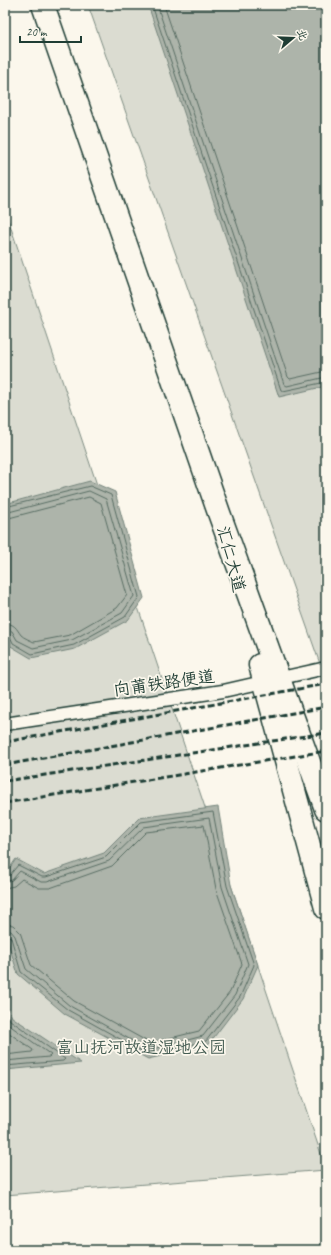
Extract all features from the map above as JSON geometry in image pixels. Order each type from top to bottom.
[{"type":"main road","name":"汇仁大道","points":[[43,5],[219,513],[272,680],[326,908]]},
{"type":"main road","name":"汇仁大道","points":[[272,680],[326,809]]},
{"type":"lane","name":"向莆铁路便道","points":[[5,724],[223,691],[326,668]]},
{"type":"green space","points":[[88,5],[326,5],[326,681]]},
{"type":"green space","name":"富山抚河故道湿地公园","points":[[5,210],[326,1169],[326,1170],[5,1195]]},
{"type":"water","points":[[148,5],[326,5],[326,386],[279,397]]},
{"type":"water","points":[[90,481],[115,492],[144,598],[128,620],[75,649],[31,658],[9,645],[5,632],[5,504]]},
{"type":"water","points":[[218,807],[231,885],[258,965],[243,999],[208,1045],[148,1059],[65,1014],[18,974],[5,933],[5,875],[16,859],[44,874],[104,853],[139,818]]},
{"type":"water","points":[[5,1002],[12,1017],[81,1063],[5,1070]]},
{"type":"railway","points":[[5,742],[326,684]]},
{"type":"railway","points":[[5,765],[326,707]]},
{"type":"railway","points":[[5,781],[326,733]]},
{"type":"railway","points":[[5,803],[326,751]]}]
